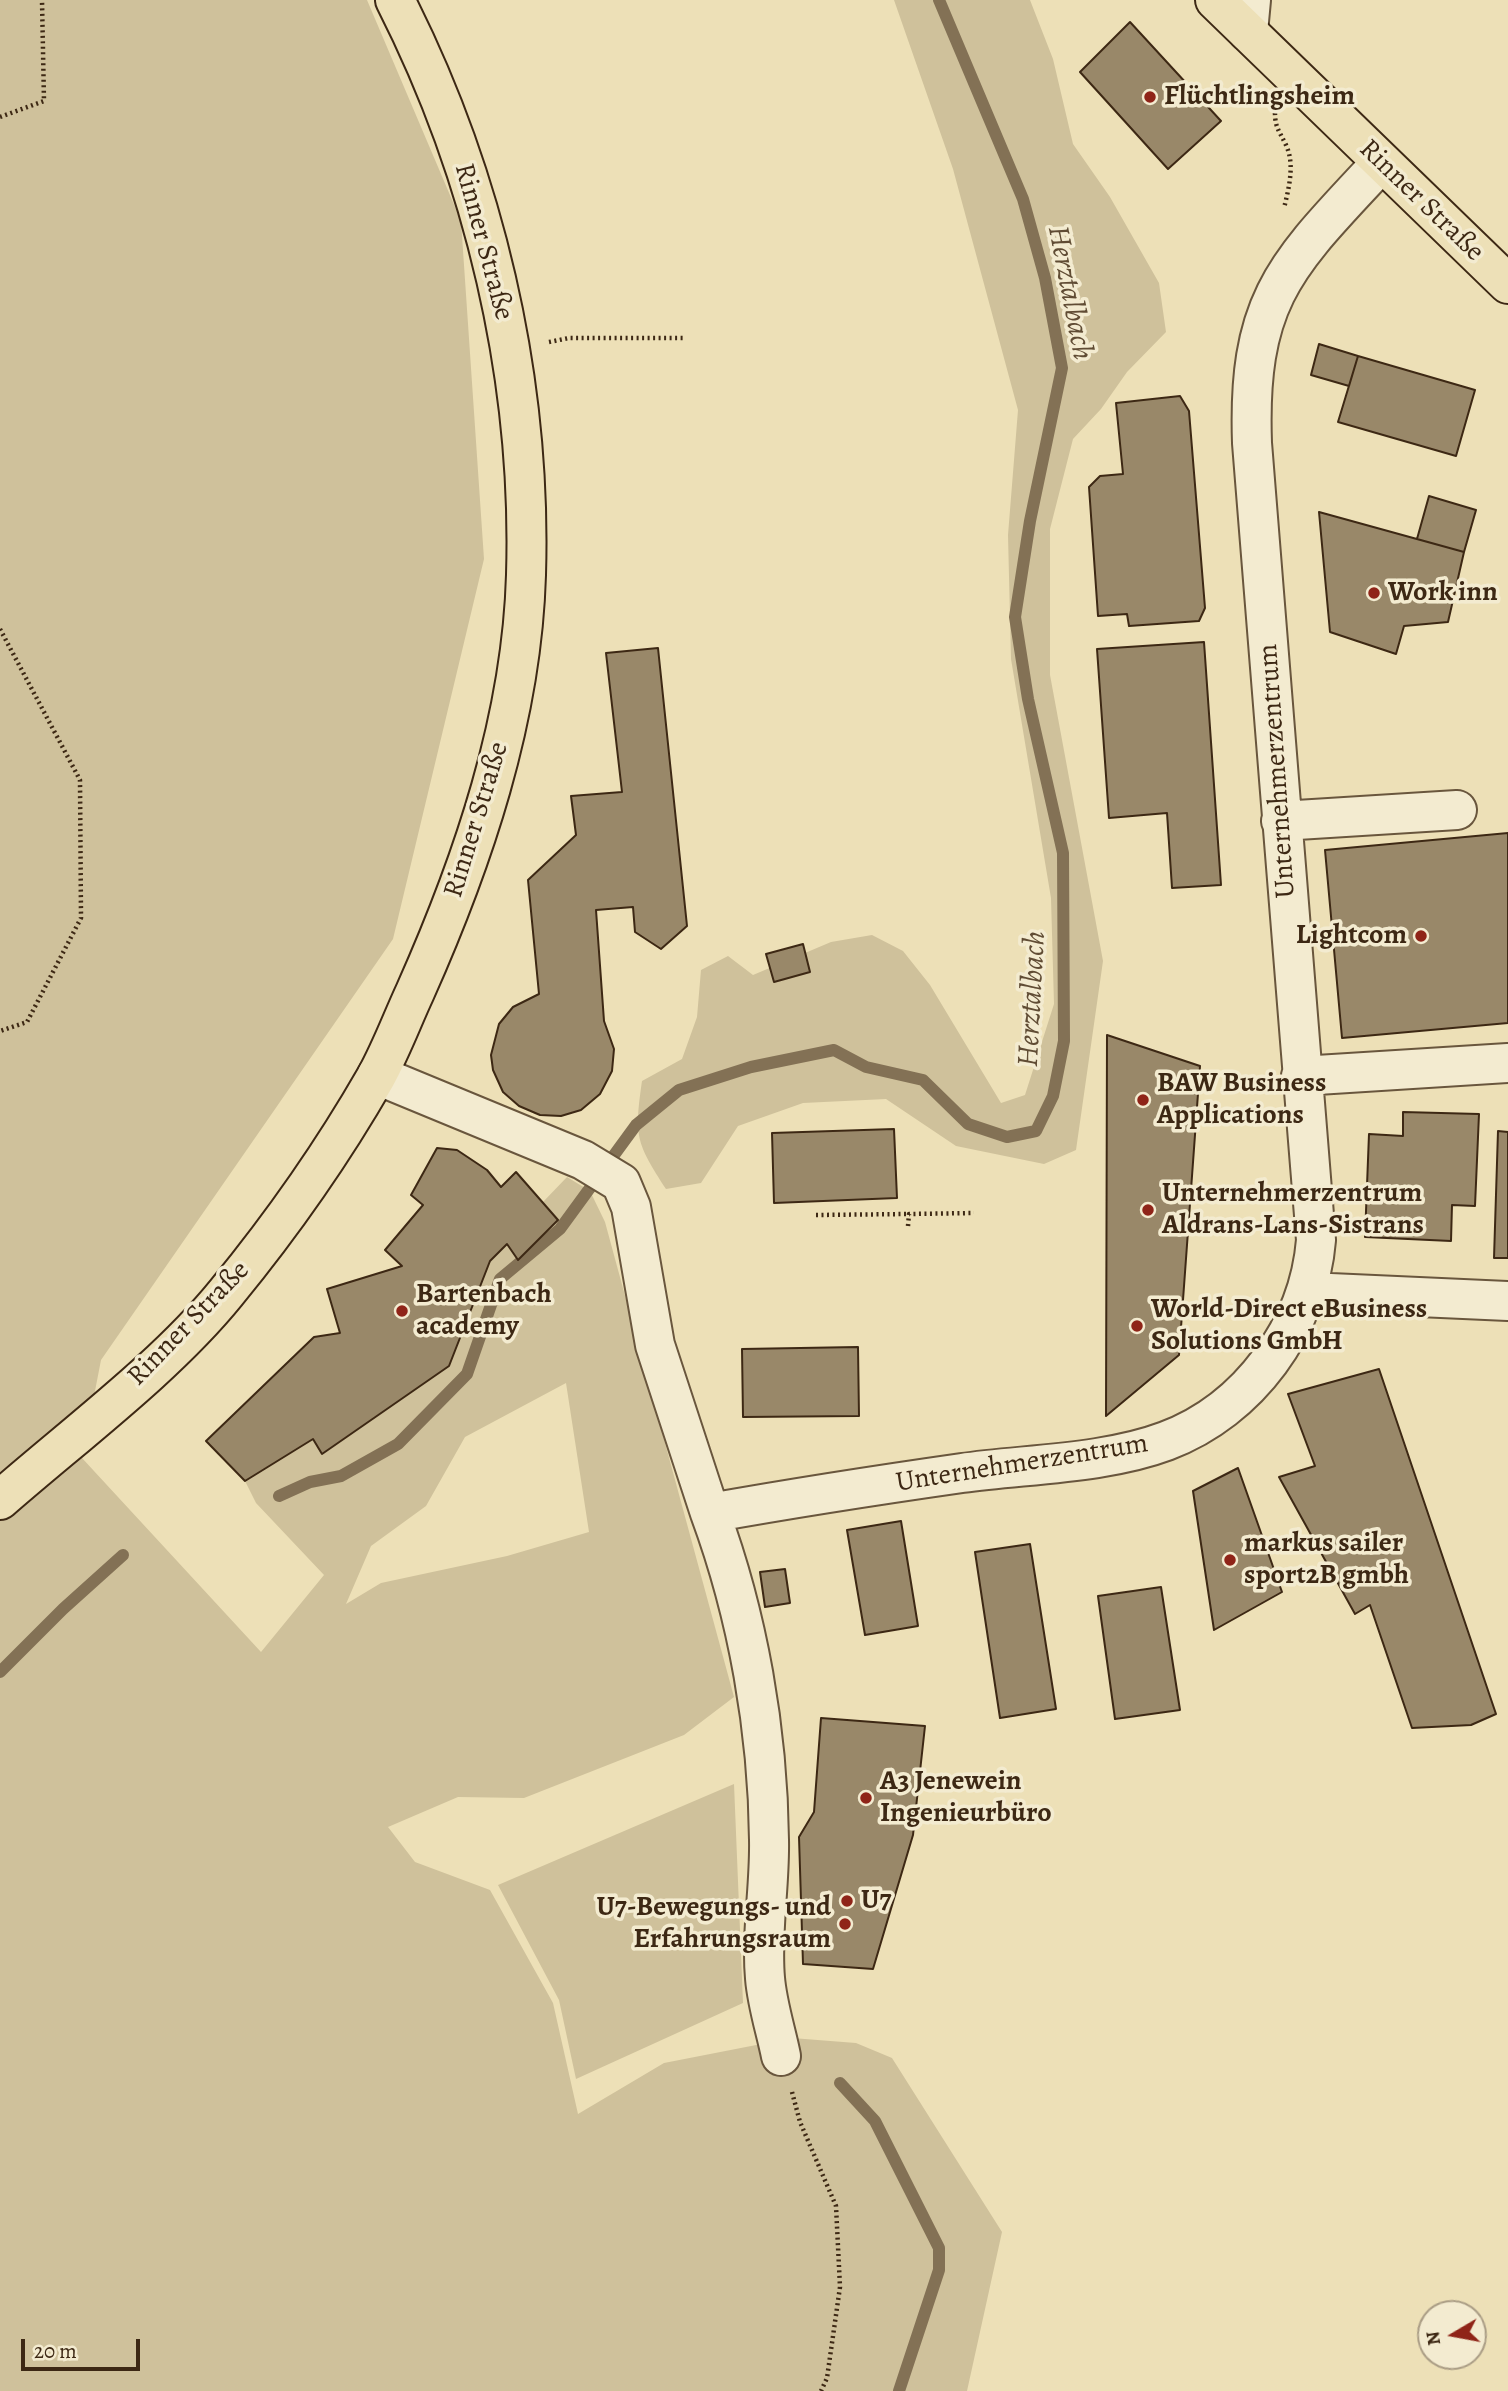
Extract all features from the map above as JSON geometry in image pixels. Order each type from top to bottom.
[{"type":"main road","name":"Rinner Straße","points":[[0,1500],[165,1356],[224,1296],[300,1195],[377,1074],[442,931],[486,801],[513,690],[526,578],[526,513],[510,351],[485,237],[463,163],[437,92],[395,0]]},
{"type":"main road","name":"Rinner Straße","points":[[1214,0],[1250,16],[1381,163],[1508,284]]},
{"type":"lane","name":"Unternehmerzentrum","points":[[710,1513],[826,1492],[1101,1456],[1166,1441],[1208,1419],[1252,1382],[1285,1340],[1308,1292],[1316,1240],[1252,443],[1254,367],[1265,313],[1293,260],[1381,163]]},
{"type":"lane","points":[[1281,821],[1457,810]]},
{"type":"lane","points":[[1301,1076],[1508,1063]]},
{"type":"lane","points":[[377,1074],[583,1160],[616,1180],[629,1197],[648,1311],[665,1382],[730,1570],[754,1684],[765,1759],[769,1842],[765,1980],[781,2056]]},
{"type":"lane","points":[[1308,1292],[1508,1301]]},
{"type":"path","points":[[0,117],[44,101],[42,0]]},
{"type":"path","points":[[510,351],[569,338],[685,338]]},
{"type":"path","points":[[0,629],[80,780],[80,918],[27,1023],[0,1031]]},
{"type":"path","points":[[908,1226],[909,1213]]},
{"type":"path","points":[[816,1215],[974,1213]]},
{"type":"path","points":[[781,2056],[800,2122],[836,2206],[840,2287],[827,2378],[821,2391]]},
{"type":"shaded area","points":[[0,0],[367,0],[461,221],[484,559],[393,939],[101,1360],[82,1458],[261,1652],[324,1575],[256,1503],[245,1481],[313,1439],[322,1454],[449,1366],[490,1261],[507,1244],[519,1260],[558,1221],[542,1203],[567,1177],[590,1191],[605,1222],[734,1697],[684,1735],[524,1798],[458,1797],[388,1827],[415,1862],[490,1890],[553,2003],[578,2114],[664,2063],[792,2038],[856,2043],[892,2058],[1002,2232],[967,2391],[0,2391]],"holes":[[[566,1383],[589,1532],[507,1556],[381,1583],[346,1604],[371,1546],[426,1506],[465,1437]]]},
{"type":"shaded area","points":[[894,0],[1030,0],[1053,59],[1073,144],[1110,197],[1159,283],[1166,332],[1127,372],[1101,409],[1073,439],[1050,529],[1050,675],[1103,961],[1076,1150],[1044,1164],[956,1146],[886,1099],[803,1103],[738,1126],[701,1183],[666,1189],[648,1160],[640,1138],[638,1115],[642,1081],[682,1059],[697,1017],[701,970],[728,956],[753,975],[831,942],[872,935],[903,951],[930,985],[1001,1103],[1025,1095],[1054,1004],[1051,898],[1011,659],[1008,535],[1018,410],[953,169]]},
{"type":"shaded area","points":[[734,1784],[743,2003],[576,2079],[559,2000],[498,1885]]},
{"type":"building","name":"Flüchtlingsheim","points":[[1130,22],[1221,121],[1168,169],[1080,72]]},
{"type":"building","points":[[1319,344],[1358,356],[1349,386],[1311,375]]},
{"type":"building","points":[[1358,356],[1475,390],[1456,456],[1338,422]]},
{"type":"building","points":[[1180,396],[1189,411],[1205,608],[1199,621],[1129,626],[1127,614],[1098,616],[1089,487],[1100,476],[1123,474],[1116,403]]},
{"type":"building","points":[[1429,496],[1476,510],[1464,552],[1417,539]]},
{"type":"building","points":[[1319,512],[1464,552],[1448,622],[1404,626],[1396,654],[1330,632]]},
{"type":"building","points":[[1204,642],[1221,885],[1172,888],[1167,813],[1109,818],[1097,649]]},
{"type":"building","points":[[658,648],[687,926],[661,949],[635,932],[633,907],[596,910],[604,1021],[614,1049],[612,1071],[600,1094],[581,1110],[561,1116],[540,1115],[519,1106],[503,1092],[493,1070],[491,1055],[499,1024],[513,1007],[539,994],[528,880],[576,835],[571,796],[622,792],[606,653]]},
{"type":"building","name":"Lightcom","points":[[1508,833],[1508,1023],[1342,1038],[1325,850]]},
{"type":"building","points":[[803,944],[810,972],[774,982],[766,954]]},
{"type":"building","name":"Unternehmerzentrum Aldrans-Lans-Sistrans","points":[[1107,1035],[1200,1066],[1179,1355],[1106,1416]]},
{"type":"building","points":[[1403,1112],[1479,1114],[1475,1206],[1452,1205],[1451,1241],[1365,1237],[1369,1134],[1403,1136]]},
{"type":"building","points":[[894,1129],[897,1198],[774,1203],[772,1133]]},
{"type":"building","points":[[1498,1131],[1508,1132],[1508,1258],[1494,1258]]},
{"type":"building","name":"Bartenbach academy","points":[[437,1148],[457,1150],[487,1170],[501,1187],[516,1172],[558,1220],[518,1260],[507,1244],[490,1261],[449,1366],[322,1454],[313,1439],[245,1481],[206,1441],[314,1337],[340,1333],[327,1289],[402,1266],[385,1250],[423,1205],[411,1195]]},
{"type":"building","points":[[858,1347],[859,1416],[743,1417],[742,1349]]},
{"type":"building","points":[[1379,1369],[1496,1714],[1471,1725],[1412,1728],[1370,1605],[1355,1614],[1279,1477],[1315,1466],[1288,1394]]},
{"type":"building","points":[[1238,1468],[1282,1592],[1214,1630],[1193,1491]]},
{"type":"building","points":[[901,1521],[918,1626],[865,1635],[847,1530]]},
{"type":"building","points":[[1030,1544],[1056,1709],[1000,1718],[975,1552]]},
{"type":"building","points":[[785,1569],[790,1603],[765,1607],[760,1572]]},
{"type":"building","points":[[1161,1587],[1180,1710],[1115,1719],[1098,1596]]},
{"type":"building","name":"U7","points":[[821,1718],[925,1726],[913,1835],[873,1969],[803,1964],[799,1837],[814,1812]]},
{"type":"waterway","name":"Herztalbach","points":[[279,1496],[310,1482],[341,1476],[398,1444],[467,1374],[500,1279],[560,1229],[636,1125],[679,1090],[751,1067],[834,1050],[866,1067],[923,1080],[968,1124],[1007,1137],[1036,1131],[1053,1096],[1064,1041],[1063,853],[1028,699],[1015,617],[1030,521],[1062,368],[1045,278],[1023,199],[939,0]]},
{"type":"waterway","name":"Herztalbach","points":[[0,1672],[63,1609],[123,1555]]},
{"type":"waterway","points":[[840,2083],[875,2121],[939,2248],[939,2270],[899,2391]]},
{"type":"place","name":"Flüchtlingsheim","points":[[1150,97]]},
{"type":"place","name":"Work inn","points":[[1374,593]]},
{"type":"place","name":"Lightcom","points":[[1421,936]]},
{"type":"place","name":"BAW Business Applications","points":[[1143,1100]]},
{"type":"place","name":"Unternehmerzentrum Aldrans-Lans-Sistrans","points":[[1148,1210]]},
{"type":"place","name":"Bartenbach academy","points":[[402,1311]]},
{"type":"place","name":"World-Direct eBusiness Solutions GmbH","points":[[1137,1326]]},
{"type":"place","name":"markus sailer sport2B gmbh","points":[[1230,1560]]},
{"type":"place","name":"A3 Jenewein Ingenieurbüro","points":[[866,1798]]},
{"type":"place","name":"U7","points":[[847,1901]]},
{"type":"place","name":"U7-Bewegungs- und Erfahrungsraum","points":[[845,1924]]}]
